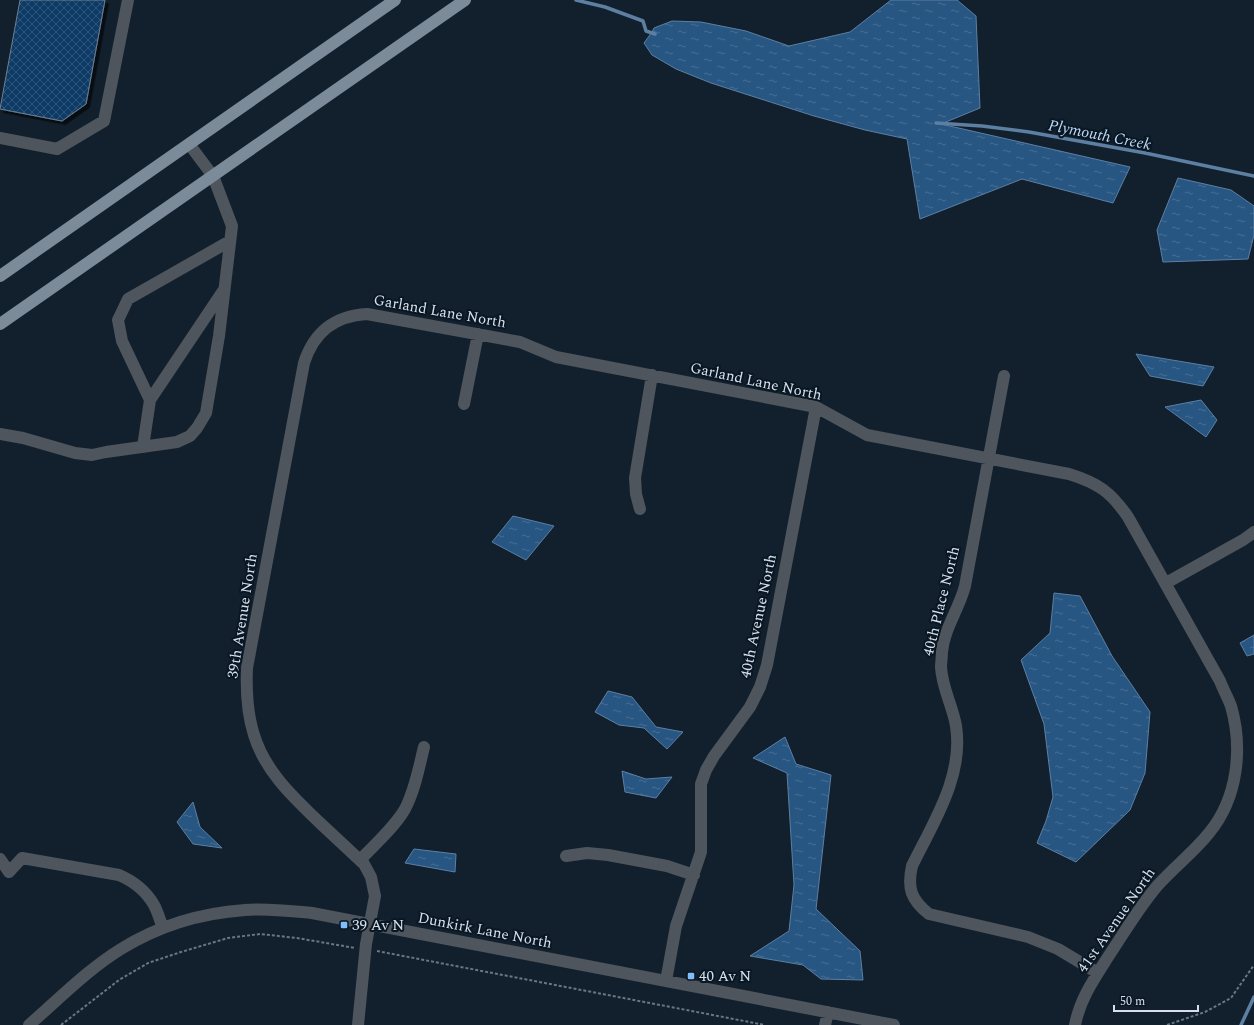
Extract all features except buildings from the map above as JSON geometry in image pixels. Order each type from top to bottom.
[{"type":"main road","points":[[0,276],[395,0]]},
{"type":"main road","points":[[0,324],[465,0]]},
{"type":"street","points":[[0,138],[57,149],[104,121],[128,0]]},
{"type":"street","points":[[0,434],[23,438],[75,453],[92,455],[176,442],[190,436],[197,428],[206,413],[219,336],[232,226],[213,176],[189,144]]},
{"type":"street","points":[[150,400],[122,341],[118,320],[128,299],[230,241]]},
{"type":"street","points":[[143,447],[150,400],[225,289]]},
{"type":"street","name":"Garland Lane North","points":[[333,322],[344,318],[367,314],[520,342],[556,357],[816,407],[867,435],[1069,474],[1086,479],[1103,489],[1118,502],[1166,583]]},
{"type":"street","name":"39th Avenue North","points":[[333,322],[314,340],[304,363],[247,668],[246,694],[253,734],[263,756],[277,779],[290,794],[364,864],[374,886],[374,905],[369,924],[358,1025]]},
{"type":"street","points":[[464,404],[478,334]]},
{"type":"street","points":[[640,509],[636,494],[635,478],[652,375]]},
{"type":"street","name":"40th Place North","points":[[1004,376],[965,586],[962,599],[947,631],[942,650],[941,668],[956,727],[957,752],[953,776],[944,800],[912,866],[910,887],[920,907],[929,914],[1028,937],[1058,949],[1098,973]]},
{"type":"street","name":"40th Avenue North","points":[[666,981],[680,911],[701,852],[701,784],[706,770],[714,756],[750,707],[760,687],[767,665],[816,407]]},
{"type":"street","points":[[1166,583],[1243,540],[1254,532]]},
{"type":"street","name":"41st Avenue North","points":[[1076,1025],[1082,1001],[1098,973],[1143,905],[1158,886],[1210,832],[1224,808],[1233,784],[1238,758],[1236,731],[1230,705],[1220,681],[1166,583]]},
{"type":"street","points":[[360,860],[388,831],[404,810],[416,781],[424,746]]},
{"type":"street","points":[[566,856],[587,853],[608,855],[667,866],[694,875]]},
{"type":"street","points":[[0,859],[9,872],[22,858],[119,875],[131,880],[145,892],[155,905],[163,928]]},
{"type":"street","name":"Dunkirk Lane North","points":[[29,1025],[102,962],[121,949],[150,933],[181,922],[214,914],[246,910],[279,910],[312,913],[894,1025]]},
{"type":"street","points":[[825,1025],[828,1012]]},
{"type":"path","points":[[61,1025],[119,980],[148,963],[228,938],[260,934],[297,938],[366,950],[765,1025]]},
{"type":"path","points":[[1167,1025],[1205,1012],[1231,998],[1254,965]]},
{"type":"water","points":[[891,0],[957,0],[976,16],[980,108],[941,124],[1130,167],[1113,203],[1022,179],[920,219],[907,139],[865,130],[814,116],[711,83],[676,69],[652,55],[644,43],[654,28],[672,21],[701,22],[746,31],[789,46],[850,32]]},
{"type":"water","points":[[1178,178],[1231,190],[1254,206],[1254,235],[1248,259],[1163,262],[1157,230]]},
{"type":"water","points":[[1136,354],[1214,367],[1203,386],[1150,376]]},
{"type":"water","points":[[1201,400],[1217,420],[1206,437],[1165,407]]},
{"type":"water","points":[[513,516],[554,526],[526,560],[492,542]]},
{"type":"water","points":[[1054,593],[1080,596],[1112,656],[1150,712],[1145,773],[1130,810],[1076,862],[1037,843],[1046,821],[1053,797],[1044,724],[1021,660],[1050,633]]},
{"type":"water","points":[[1254,635],[1254,654],[1247,656],[1240,643]]},
{"type":"water","points":[[608,691],[632,697],[656,727],[683,732],[667,749],[644,728],[619,725],[595,712]]},
{"type":"water","points":[[785,737],[796,764],[831,775],[816,909],[860,951],[863,980],[821,979],[803,965],[750,956],[789,931],[794,885],[787,773],[753,758]]},
{"type":"water","points":[[622,771],[646,779],[672,777],[656,798],[625,792]]},
{"type":"water","points":[[193,802],[200,827],[222,848],[193,844],[177,822]]},
{"type":"water","points":[[414,849],[456,854],[455,872],[405,863]]},
{"type":"waterway","name":"Plymouth Creek","points":[[576,0],[605,7],[643,21],[646,31],[655,34]]},
{"type":"waterway","name":"Plymouth Creek","points":[[936,123],[982,126],[1029,132],[1145,153],[1254,176]]},
{"type":"waterway","name":"Plymouth Creek","points":[[1241,1025],[1254,997]]},
{"type":"place","name":"39 Av N","points":[[344,925]]},
{"type":"place","name":"40 Av N","points":[[691,976]]}]
